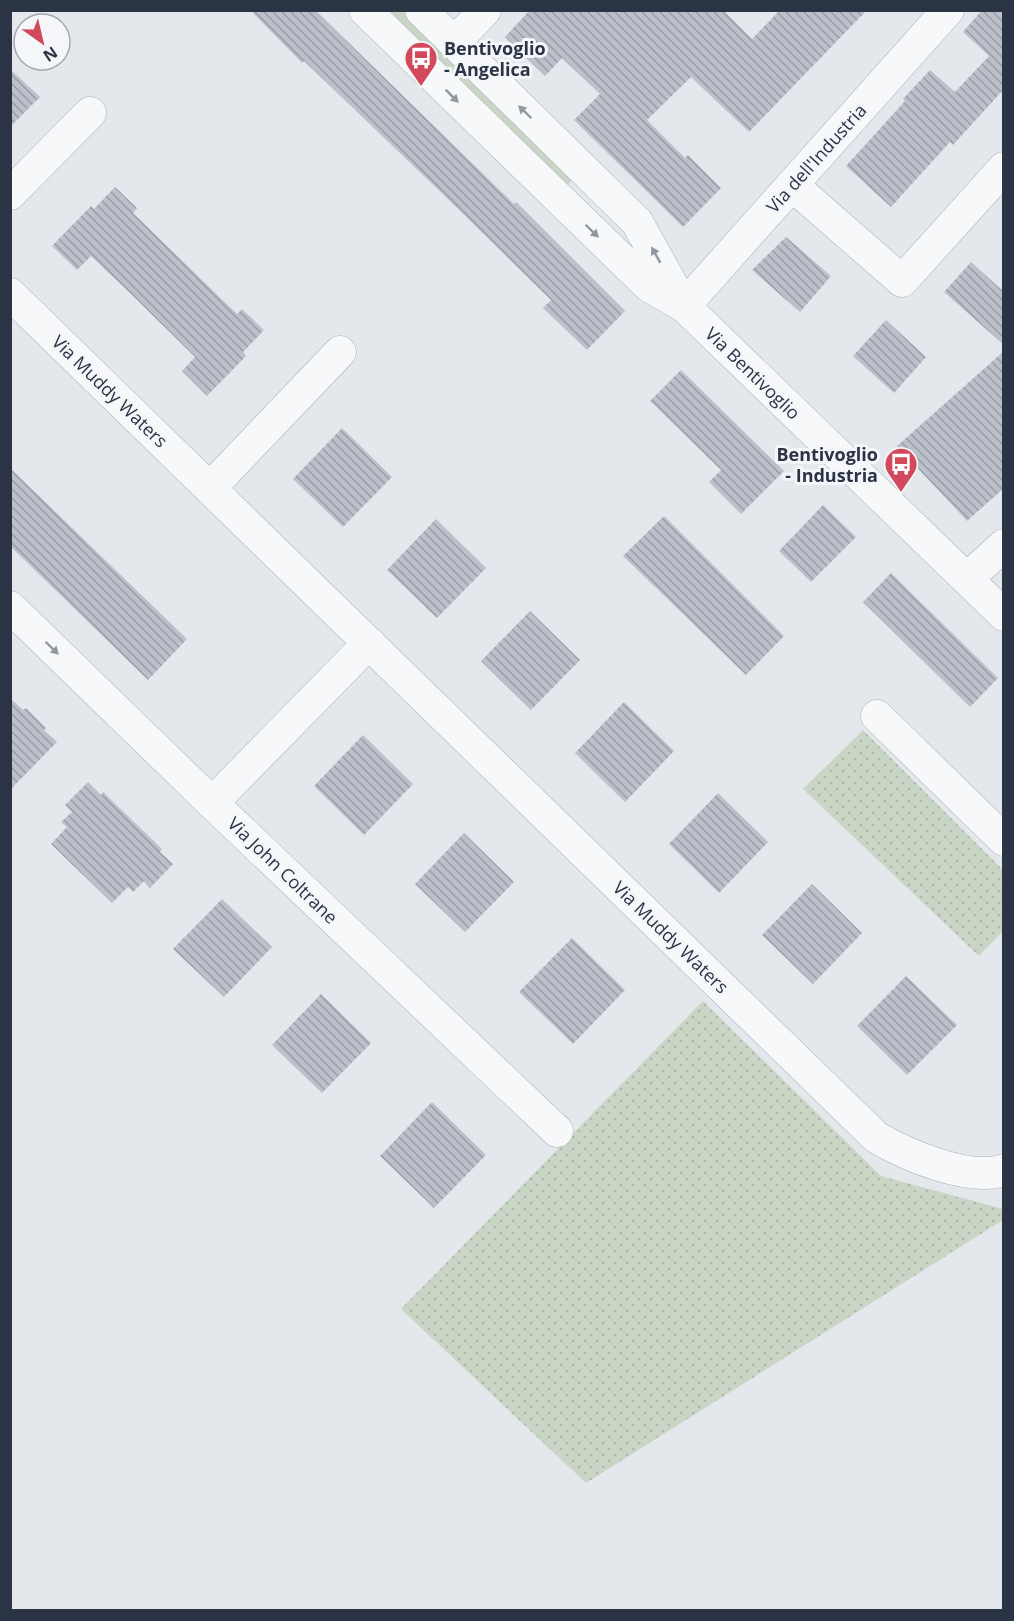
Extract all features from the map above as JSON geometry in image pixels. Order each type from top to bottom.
[{"type":"street","name":"Via Bentivoglio","points":[[365,10],[650,286],[684,306],[1004,615]]},
{"type":"street","name":"Via Bentivoglio","points":[[421,10],[638,222],[684,306]]},
{"type":"street","points":[[454,43],[484,10]]},
{"type":"street","name":"Via dell'Industria","points":[[684,306],[948,10]]},
{"type":"street","points":[[10,194],[90,113]]},
{"type":"street","points":[[792,185],[902,281],[1004,168]]},
{"type":"street","name":"Via Muddy Waters","points":[[10,294],[876,1137],[899,1149],[963,1172],[979,1174],[1004,1170]]},
{"type":"street","points":[[210,488],[340,352]]},
{"type":"street","points":[[966,579],[1004,545]]},
{"type":"street","name":"Via John Coltrane","points":[[10,607],[212,803],[557,1131]]},
{"type":"street","points":[[212,803],[369,643]]},
{"type":"street","points":[[877,716],[1004,840]]},
{"type":"green space","points":[[381,11],[409,11],[577,173],[565,189]]},
{"type":"green space","points":[[863,730],[1003,870],[1003,931],[979,956],[803,789]]},
{"type":"green space","points":[[703,1001],[881,1176],[1003,1209],[1003,1220],[586,1483],[401,1309]]},
{"type":"building","points":[[250,10],[315,10],[514,204],[516,202],[625,311],[587,350],[543,308],[551,300],[304,61],[302,63]]},
{"type":"building","points":[[530,10],[723,10],[752,39],[780,10],[867,10],[749,132],[691,77],[647,120],[685,158],[688,155],[721,188],[683,227],[574,120],[600,94],[562,58],[545,76],[505,37]]},
{"type":"building","points":[[982,10],[1004,10],[1004,89],[953,145],[950,142],[891,207],[846,166],[930,70],[955,92],[989,56],[963,32]]},
{"type":"building","points":[[10,69],[40,97],[10,127]]},
{"type":"building","points":[[115,187],[137,208],[133,213],[237,314],[242,309],[264,330],[243,352],[246,356],[207,396],[182,371],[195,357],[129,292],[91,256],[77,270],[52,246],[91,206],[94,209]]},
{"type":"building","points":[[786,237],[831,276],[800,312],[752,270]]},
{"type":"building","points":[[971,262],[1004,292],[1004,345],[944,292]]},
{"type":"building","points":[[886,320],[926,357],[894,393],[853,356]]},
{"type":"building","points":[[1004,351],[1004,488],[967,521],[897,446]]},
{"type":"building","points":[[681,370],[784,471],[741,514],[709,482],[721,470],[650,401]]},
{"type":"building","points":[[342,428],[392,477],[343,527],[293,479]]},
{"type":"building","points":[[10,468],[187,639],[148,680],[10,546]]},
{"type":"building","points":[[823,505],[856,537],[811,582],[779,551]]},
{"type":"building","points":[[664,516],[784,636],[746,675],[623,556]]},
{"type":"building","points":[[436,519],[486,568],[437,618],[387,570]]},
{"type":"building","points":[[891,573],[998,678],[970,707],[863,602]]},
{"type":"building","points":[[530,611],[580,660],[531,710],[481,661]]},
{"type":"building","points":[[10,698],[23,710],[26,708],[57,742],[10,790]]},
{"type":"building","points":[[624,702],[674,751],[625,802],[575,753]]},
{"type":"building","points":[[363,735],[413,784],[364,835],[314,786]]},
{"type":"building","points":[[88,782],[101,795],[103,792],[162,849],[160,852],[173,864],[150,888],[144,881],[133,892],[128,887],[112,903],[51,844],[67,827],[61,822],[72,812],[65,805]]},
{"type":"building","points":[[718,793],[768,842],[719,893],[669,844]]},
{"type":"building","points":[[464,833],[514,882],[465,932],[415,884]]},
{"type":"building","points":[[812,884],[862,933],[813,984],[762,935]]},
{"type":"building","points":[[222,899],[272,947],[224,997],[173,949]]},
{"type":"building","points":[[572,938],[625,990],[573,1044],[519,992]]},
{"type":"building","points":[[906,976],[957,1025],[907,1075],[857,1026]]},
{"type":"building","points":[[321,994],[371,1043],[322,1093],[272,1045]]},
{"type":"building","points":[[432,1102],[486,1155],[434,1208],[380,1156]]},
{"type":"place","name":"Bentivoglio - Angelica","points":[[421,87]]},
{"type":"place","name":"Bentivoglio - Industria","points":[[901,493]]}]
